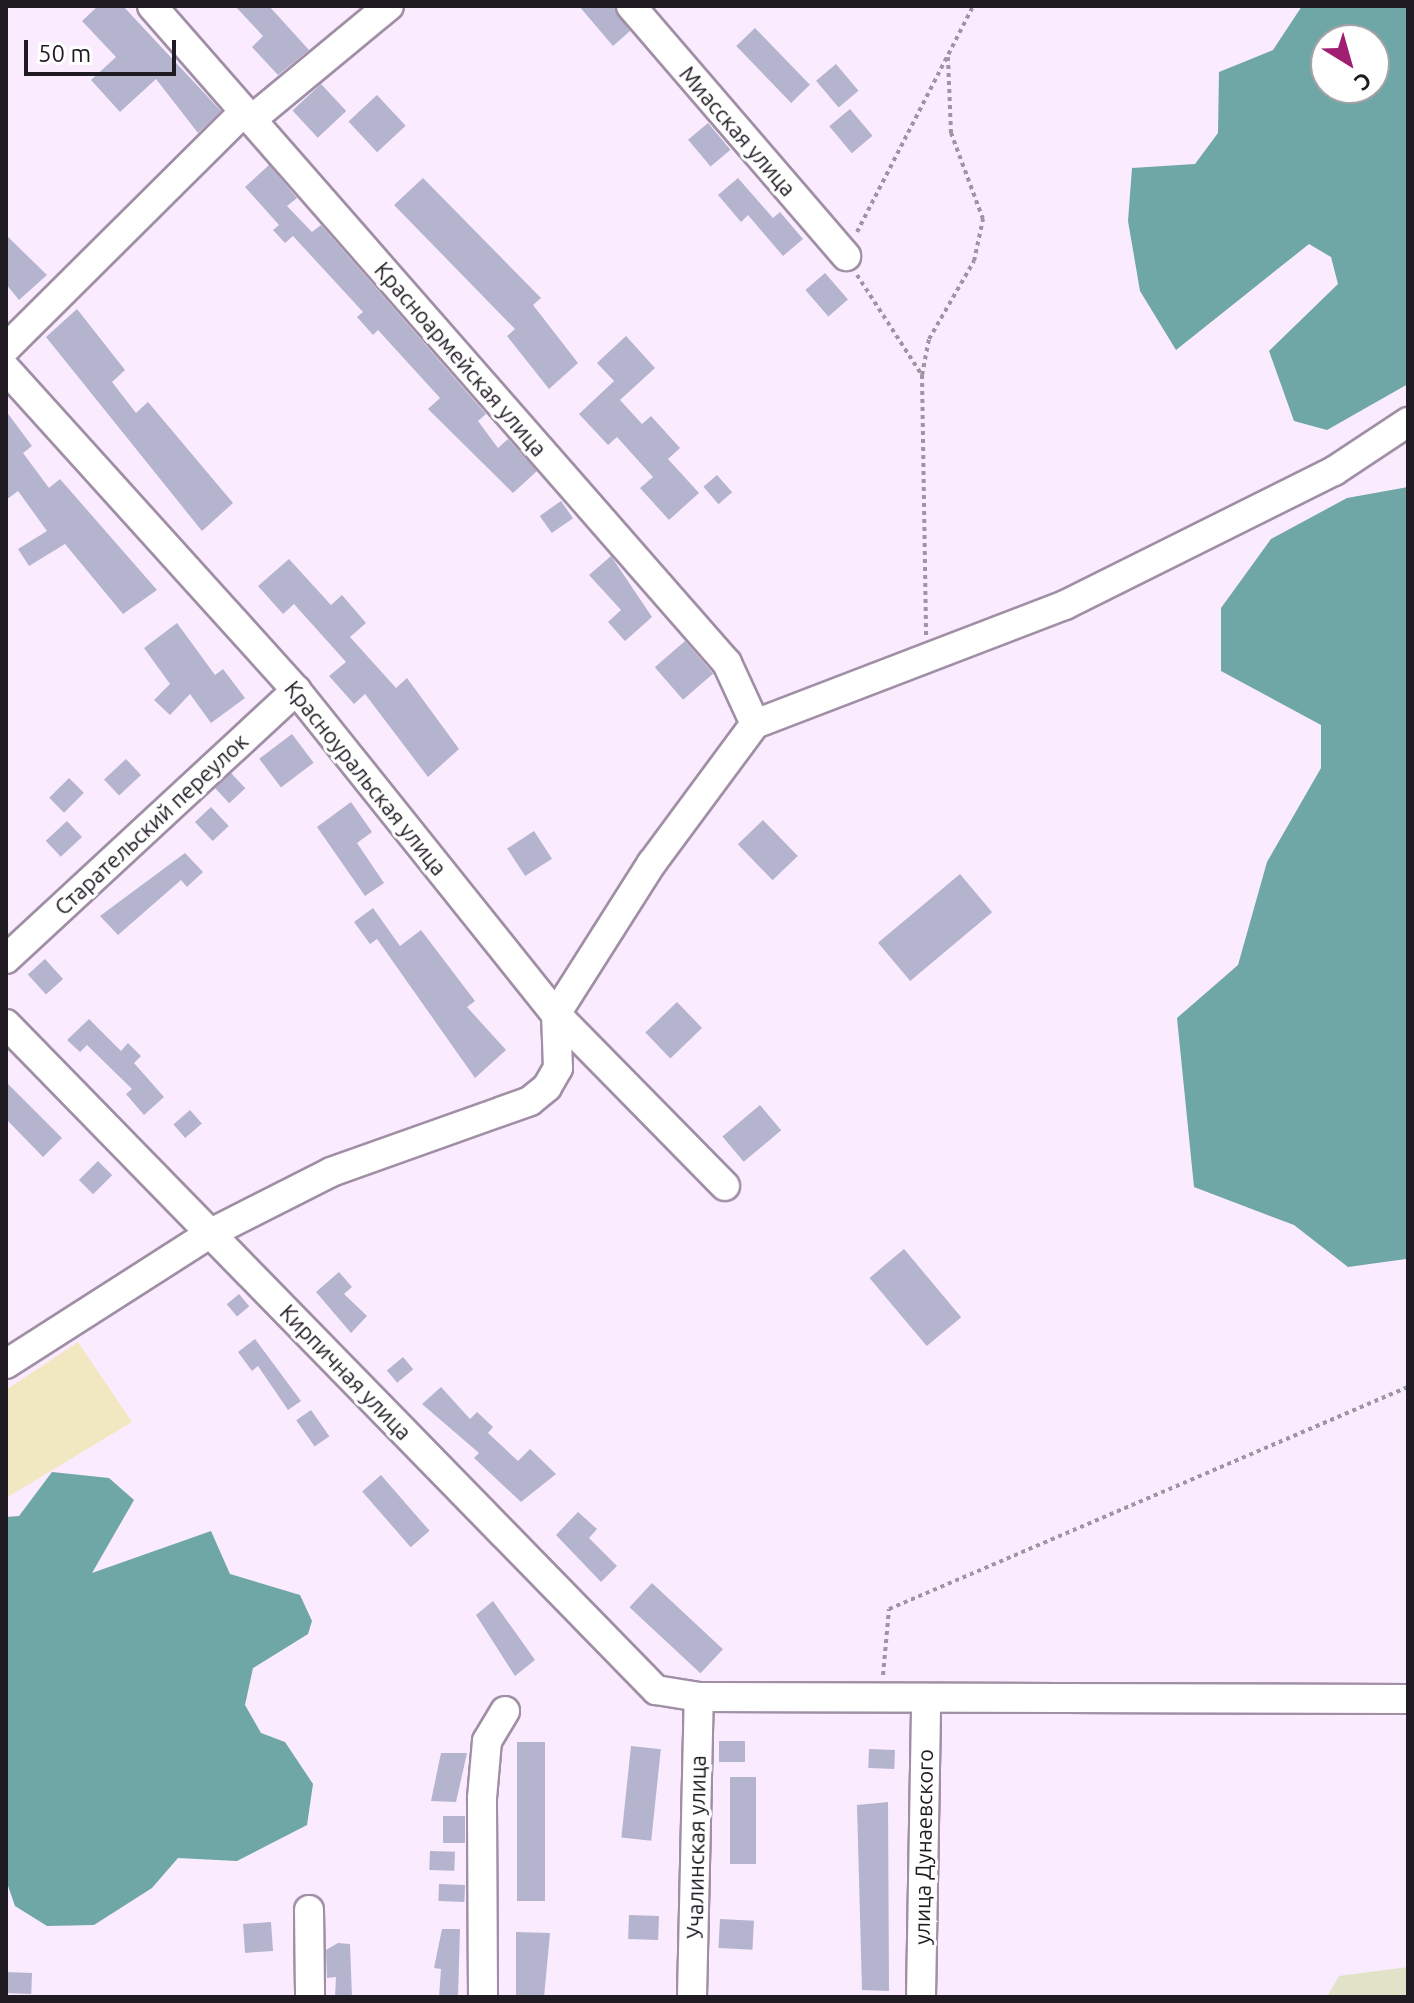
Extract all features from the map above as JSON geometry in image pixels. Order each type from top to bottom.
[{"type":"street","name":"Красноармейская улица","points":[[152,6],[727,663],[755,724]]},
{"type":"street","points":[[6,348],[248,116],[389,6]]},
{"type":"street","name":"Миасская улица","points":[[631,6],[846,256]]},
{"type":"street","name":"Красноуральская улица","points":[[6,369],[296,690],[556,1014],[725,1186]]},
{"type":"street","points":[[6,1364],[211,1233],[331,1172],[530,1101],[558,1068],[556,1014],[652,863],[755,724],[1065,605],[1334,471],[1408,422]]},
{"type":"street","name":"Старательский переулок","points":[[6,959],[296,690]]},
{"type":"street","name":"Кирпичная улица","points":[[6,1024],[656,1690],[699,1697],[1408,1699]]},
{"type":"street","name":"Учалинская улица","points":[[692,1997],[699,1697]]},
{"type":"street","name":"улица Дунаевского","points":[[921,1997],[926,1698]]},
{"type":"street","points":[[483,1997],[482,1798],[487,1741],[505,1711]]},
{"type":"street","points":[[309,1910],[310,1997]]},
{"type":"path","points":[[922,375],[846,256],[973,6]]},
{"type":"path","points":[[927,657],[922,375],[929,339],[974,261],[983,219],[951,133],[947,55]]},
{"type":"path","points":[[884,1698],[880,1649],[889,1609],[1408,1387]]},
{"type":"shaded area","points":[[1302,6],[1408,6],[1408,384],[1327,430],[1294,421],[1269,351],[1338,284],[1331,257],[1309,244],[1176,350],[1140,291],[1128,221],[1132,168],[1195,164],[1218,133],[1219,72],[1273,50]]},
{"type":"shaded area","points":[[1408,487],[1406,1259],[1348,1267],[1294,1225],[1194,1187],[1177,1018],[1238,965],[1267,862],[1321,768],[1321,725],[1221,671],[1221,608],[1271,539],[1347,498]]},
{"type":"shaded area","points":[[52,1472],[109,1478],[134,1500],[92,1573],[211,1531],[230,1574],[300,1595],[312,1621],[308,1634],[253,1668],[245,1705],[261,1733],[285,1742],[313,1784],[307,1825],[237,1861],[178,1858],[152,1888],[94,1925],[47,1926],[15,1906],[6,1880],[6,1517],[19,1516]]},
{"type":"shaded area","points":[[1408,1967],[1408,1997],[1327,1997],[1339,1976]]},
{"type":"sand","points":[[78,1342],[132,1422],[6,1498],[6,1390]]},
{"type":"building","points":[[98,6],[123,6],[221,111],[198,133],[156,79],[120,112],[91,80],[116,57],[82,21]]},
{"type":"building","points":[[235,6],[269,6],[309,50],[278,75],[252,47],[263,36]]},
{"type":"building","points":[[579,6],[613,6],[630,31],[613,46]]},
{"type":"building","points":[[755,28],[810,85],[791,103],[736,46]]},
{"type":"building","points":[[836,64],[858,91],[839,108],[816,81]]},
{"type":"building","points":[[321,84],[346,111],[318,138],[292,111]]},
{"type":"building","points":[[377,95],[406,126],[377,152],[348,122]]},
{"type":"building","points":[[850,109],[872,136],[852,153],[829,126]]},
{"type":"building","points":[[708,123],[730,150],[711,167],[688,140]]},
{"type":"building","points":[[269,165],[297,198],[287,206],[312,232],[321,225],[486,414],[478,421],[498,448],[508,439],[537,471],[513,493],[428,409],[440,398],[378,330],[373,335],[357,317],[363,312],[293,236],[285,243],[273,230],[279,225],[245,187]]},
{"type":"building","points":[[423,178],[541,298],[533,305],[578,363],[549,389],[507,336],[515,329],[394,205]]},
{"type":"building","points":[[738,178],[773,218],[780,212],[803,239],[783,256],[748,215],[741,222],[718,195]]},
{"type":"building","points":[[6,235],[47,275],[19,300],[6,284]]},
{"type":"building","points":[[825,273],[848,299],[828,316],[805,290]]},
{"type":"building","points":[[77,309],[125,370],[112,382],[136,413],[148,402],[233,503],[202,531],[46,337]]},
{"type":"building","points":[[626,336],[655,368],[620,400],[642,424],[651,416],[680,448],[668,459],[699,493],[669,520],[640,488],[653,477],[617,437],[608,445],[579,414],[614,381],[597,363]]},
{"type":"building","points":[[6,411],[32,446],[23,453],[49,488],[60,479],[157,590],[123,614],[65,544],[29,566],[18,549],[47,531],[18,491],[6,500]]},
{"type":"building","points":[[717,475],[732,492],[719,504],[703,487]]},
{"type":"building","points":[[561,501],[573,518],[552,533],[540,516]]},
{"type":"building","points":[[611,556],[652,617],[625,641],[608,622],[621,610],[589,575]]},
{"type":"building","points":[[289,559],[331,605],[342,595],[366,623],[350,637],[396,688],[407,678],[459,749],[428,777],[365,694],[354,704],[329,676],[346,662],[294,604],[283,614],[258,586]]},
{"type":"building","points":[[177,623],[215,675],[223,669],[245,698],[211,723],[190,694],[170,715],[154,700],[170,684],[144,648]]},
{"type":"building","points":[[685,641],[713,673],[683,700],[655,667]]},
{"type":"building","points":[[292,734],[314,763],[281,787],[259,759]]},
{"type":"building","points":[[126,759],[141,775],[119,796],[104,779]]},
{"type":"building","points":[[231,773],[245,788],[229,803],[215,788]]},
{"type":"building","points":[[69,778],[84,793],[64,813],[49,798]]},
{"type":"building","points":[[351,802],[372,832],[357,843],[384,883],[365,896],[317,827]]},
{"type":"building","points":[[211,807],[229,826],[213,841],[195,822]]},
{"type":"building","points":[[763,820],[798,856],[773,880],[738,844]]},
{"type":"building","points":[[67,821],[82,837],[61,857],[46,841]]},
{"type":"building","points":[[534,831],[552,859],[525,876],[507,848]]},
{"type":"building","points":[[185,853],[203,872],[187,887],[181,880],[118,935],[100,916]]},
{"type":"building","points":[[960,874],[992,912],[910,981],[878,943]]},
{"type":"building","points":[[373,908],[400,946],[421,930],[475,1001],[467,1007],[506,1050],[475,1078],[377,939],[370,944],[354,922]]},
{"type":"building","points":[[45,959],[63,979],[46,994],[28,974]]},
{"type":"building","points":[[677,1002],[702,1028],[670,1058],[645,1033]]},
{"type":"building","points":[[89,1019],[121,1051],[128,1043],[141,1056],[134,1063],[164,1097],[144,1115],[126,1094],[132,1089],[87,1045],[80,1052],[67,1040]]},
{"type":"building","points":[[6,1082],[62,1138],[43,1157],[6,1119]]},
{"type":"building","points":[[760,1105],[781,1130],[744,1162],[722,1136]]},
{"type":"building","points":[[190,1110],[202,1124],[185,1138],[173,1124]]},
{"type":"building","points":[[98,1161],[112,1175],[93,1194],[79,1180]]},
{"type":"building","points":[[904,1249],[961,1317],[927,1346],[870,1278]]},
{"type":"building","points":[[339,1272],[352,1287],[344,1294],[367,1316],[351,1333],[316,1292]]},
{"type":"building","points":[[239,1294],[249,1306],[237,1317],[227,1304]]},
{"type":"building","points":[[255,1339],[301,1401],[288,1410],[258,1366],[252,1371],[238,1352]]},
{"type":"building","points":[[403,1357],[413,1369],[397,1383],[387,1370]]},
{"type":"building","points":[[441,1387],[470,1419],[477,1412],[493,1427],[488,1433],[518,1461],[530,1449],[556,1474],[521,1502],[474,1458],[479,1453],[422,1404]]},
{"type":"building","points":[[311,1410],[329,1436],[315,1447],[296,1420]]},
{"type":"building","points":[[381,1475],[430,1531],[411,1547],[362,1491]]},
{"type":"building","points":[[578,1512],[597,1529],[589,1538],[617,1566],[601,1582],[556,1535]]},
{"type":"building","points":[[652,1583],[723,1649],[700,1673],[629,1607]]},
{"type":"building","points":[[493,1601],[535,1660],[515,1676],[476,1615]]},
{"type":"building","points":[[719,1741],[745,1741],[745,1762],[719,1762]]},
{"type":"building","points":[[517,1742],[545,1742],[545,1901],[517,1901]]},
{"type":"building","points":[[631,1746],[661,1749],[651,1841],[621,1837]]},
{"type":"building","points":[[869,1749],[895,1750],[894,1769],[868,1768]]},
{"type":"building","points":[[441,1753],[467,1753],[456,1802],[431,1801]]},
{"type":"building","points":[[730,1777],[756,1777],[756,1864],[730,1864]]},
{"type":"building","points":[[888,1802],[889,1991],[862,1990],[857,1805]]},
{"type":"building","points":[[443,1816],[465,1816],[465,1843],[443,1843]]},
{"type":"building","points":[[430,1851],[455,1852],[454,1871],[429,1870]]},
{"type":"building","points":[[439,1884],[465,1885],[464,1902],[438,1901]]},
{"type":"building","points":[[629,1915],[659,1916],[658,1940],[628,1939]]},
{"type":"building","points":[[720,1919],[754,1921],[752,1950],[718,1948]]},
{"type":"building","points":[[271,1922],[273,1951],[245,1953],[243,1924]]},
{"type":"building","points":[[442,1929],[460,1929],[458,1997],[439,1997],[441,1969],[434,1968]]},
{"type":"building","points":[[516,1932],[550,1933],[544,1997],[516,1997]]},
{"type":"building","points":[[338,1943],[350,1944],[352,1997],[335,1997],[336,1977],[327,1978],[326,1950]]},
{"type":"building","points":[[6,1972],[32,1973],[31,1994],[6,1993]]}]
